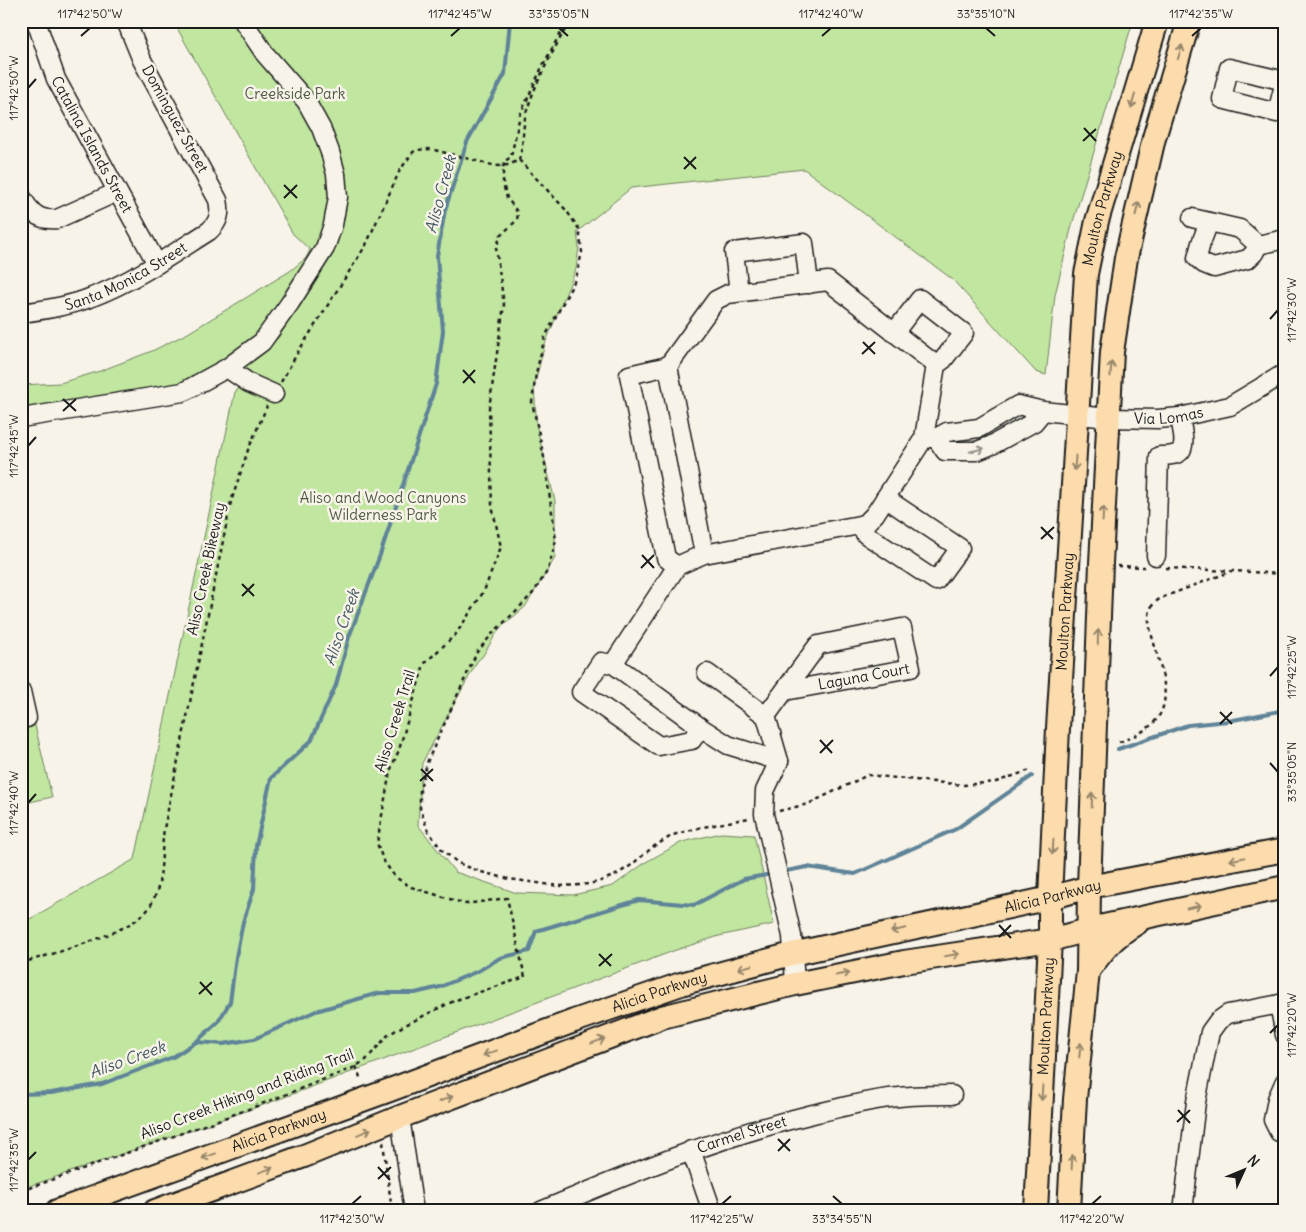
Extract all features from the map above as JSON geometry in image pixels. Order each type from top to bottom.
[{"type":"main road","name":"Moulton Parkway","points":[[1036,1211],[1050,940],[1050,898],[1059,704],[1086,274],[1097,221],[1157,21]]},
{"type":"main road","name":"Moulton Parkway","points":[[1069,1211],[1075,1099],[1088,971],[1089,887],[1112,352],[1126,258],[1154,138],[1189,21]]},
{"type":"main road","name":"Alicia Parkway","points":[[57,1211],[574,1021],[681,984],[792,954],[1050,898],[1089,887],[1285,850]]},
{"type":"main road","name":"Alicia Parkway","points":[[155,1211],[304,1156],[662,1016],[795,984],[904,962],[1050,940],[1285,887]]},
{"type":"main road","points":[[1088,971],[1106,946],[1119,934],[1146,917]]},
{"type":"main road","points":[[390,1090],[400,1117]]},
{"type":"main road","points":[[90,1211],[122,1188]]},
{"type":"street","name":"Catalina Islands Street","points":[[36,21],[56,78],[157,264]]},
{"type":"street","name":"Dominguez Street","points":[[126,21],[142,60],[218,200],[219,218]]},
{"type":"street","points":[[21,418],[183,392],[227,368],[262,342],[290,303],[325,248],[333,225],[338,197],[336,174],[321,128],[306,101],[265,54],[243,21]]},
{"type":"street","points":[[21,196],[33,214],[41,218],[57,219],[117,192]]},
{"type":"street","name":"Santa Monica Street","points":[[21,313],[53,309],[90,298],[122,284],[208,231],[219,218]]},
{"type":"street","points":[[1201,220],[1240,229],[1258,245],[1254,254],[1248,259],[1214,268],[1204,264],[1197,258],[1201,243],[1201,220]]},
{"type":"street","points":[[1258,245],[1285,239]]},
{"type":"street","points":[[739,292],[734,252],[804,243],[808,284]]},
{"type":"street","points":[[677,566],[666,558],[629,376],[668,366],[716,300],[728,294],[739,292],[828,281],[936,365]]},
{"type":"street","points":[[613,664],[677,566],[704,554],[865,524],[875,514],[930,438],[936,365],[943,360],[964,333],[920,299],[894,332]]},
{"type":"street","points":[[668,366],[704,554]]},
{"type":"street","points":[[227,368],[249,383],[274,394]]},
{"type":"street","name":"Via Lomas","points":[[930,438],[947,432],[979,428],[1018,405],[1043,411],[1108,418],[1158,419],[1180,417],[1230,406],[1284,375]]},
{"type":"street","points":[[1156,556],[1159,456],[1176,454],[1181,450],[1184,444],[1180,417]]},
{"type":"street","points":[[862,524],[865,534],[936,581],[960,548],[885,498]]},
{"type":"street","name":"Laguna Court","points":[[766,716],[818,645],[902,628],[911,668],[786,691]]},
{"type":"street","points":[[700,727],[692,740],[658,746],[580,692],[601,662],[613,664],[728,745],[779,762]]},
{"type":"street","points":[[706,673],[766,716],[779,762],[765,791],[765,818],[792,936],[795,984]]},
{"type":"street","points":[[21,691],[27,718]]},
{"type":"street","points":[[1184,1211],[1196,1102],[1210,1032],[1218,1021],[1228,1014],[1282,1004],[1285,1035]]},
{"type":"street","points":[[1285,1081],[1276,1099],[1273,1120],[1279,1132],[1285,1130]]},
{"type":"street","name":"Carmel Street","points":[[541,1211],[623,1176],[691,1150],[789,1120],[862,1103],[899,1097],[952,1094]]},
{"type":"street","points":[[400,1117],[414,1211]]},
{"type":"street","points":[[691,1150],[712,1211]]},
{"type":"path","points":[[503,167],[514,164],[519,160],[527,109],[568,21]]},
{"type":"path","points":[[503,167],[504,162],[511,157],[520,115],[542,67],[568,21]]},
{"type":"path","name":"Aliso Creek Bikeway","points":[[21,963],[117,931],[133,922],[149,908],[160,878],[164,829],[229,510],[248,450],[274,394],[298,352],[366,245],[400,170],[414,152],[431,149],[503,167]]},
{"type":"path","name":"Aliso Creek Trail","points":[[503,167],[502,184],[507,198],[518,213],[517,220],[501,236],[496,248],[504,306],[489,408],[492,506],[501,546],[484,591],[456,634],[424,664],[399,750],[390,771],[377,843],[383,860],[395,877],[410,887],[466,904],[507,898],[525,978]]},
{"type":"path","points":[[1120,742],[1145,731],[1154,724],[1162,712],[1165,684],[1148,616],[1153,605],[1161,598],[1232,571],[1285,574]]},
{"type":"path","name":"Aliso Creek Hiking and Riding Trail","points":[[21,1191],[246,1110],[356,1066],[366,1060],[388,1035],[403,1026],[456,1000],[525,978]]},
{"type":"path","points":[[356,1066],[361,1080]]},
{"type":"path","points":[[383,1140],[392,1211]]},
{"type":"green space","name":"Aliso and Wood Canyons Wilderness Park","points":[[175,21],[1133,21],[1072,225],[1055,295],[1046,375],[1036,372],[952,279],[804,169],[631,188],[577,232],[579,247],[576,269],[545,344],[534,386],[537,428],[555,501],[555,558],[525,607],[499,629],[482,657],[478,660],[422,763],[418,825],[455,872],[517,893],[573,895],[613,886],[646,862],[682,842],[721,833],[754,835],[774,924],[719,936],[676,950],[266,1104],[21,1189],[21,924],[135,859],[235,392],[240,387],[243,368],[278,338],[316,281],[324,263],[270,326],[233,356],[178,386],[21,411],[21,385],[60,383],[100,371],[152,351],[188,333],[290,271],[306,258],[310,250],[293,234],[177,28]]},
{"type":"green space","points":[[33,717],[52,797],[21,804],[21,720]]},
{"type":"waterway","name":"Aliso Creek","points":[[21,1094],[51,1093],[102,1084],[173,1057],[196,1042],[218,1022],[230,1002],[243,922],[254,889],[256,846],[271,778],[311,741],[336,685],[349,637],[380,555],[436,384],[443,331],[437,256],[445,210],[467,142],[505,74],[510,21]]},
{"type":"waterway","points":[[1118,749],[1188,725],[1228,721],[1285,710]]},
{"type":"waterway","points":[[781,872],[807,867],[855,874],[956,829],[1032,776]]},
{"type":"waterway","points":[[197,1042],[223,1044],[254,1039],[316,1011],[379,993],[415,993],[440,987],[478,971],[500,958],[529,951],[536,931],[639,900],[694,905],[744,879],[772,874]]},
{"type":"park label","name":"Creekside Park","points":[[295,94]]}]
